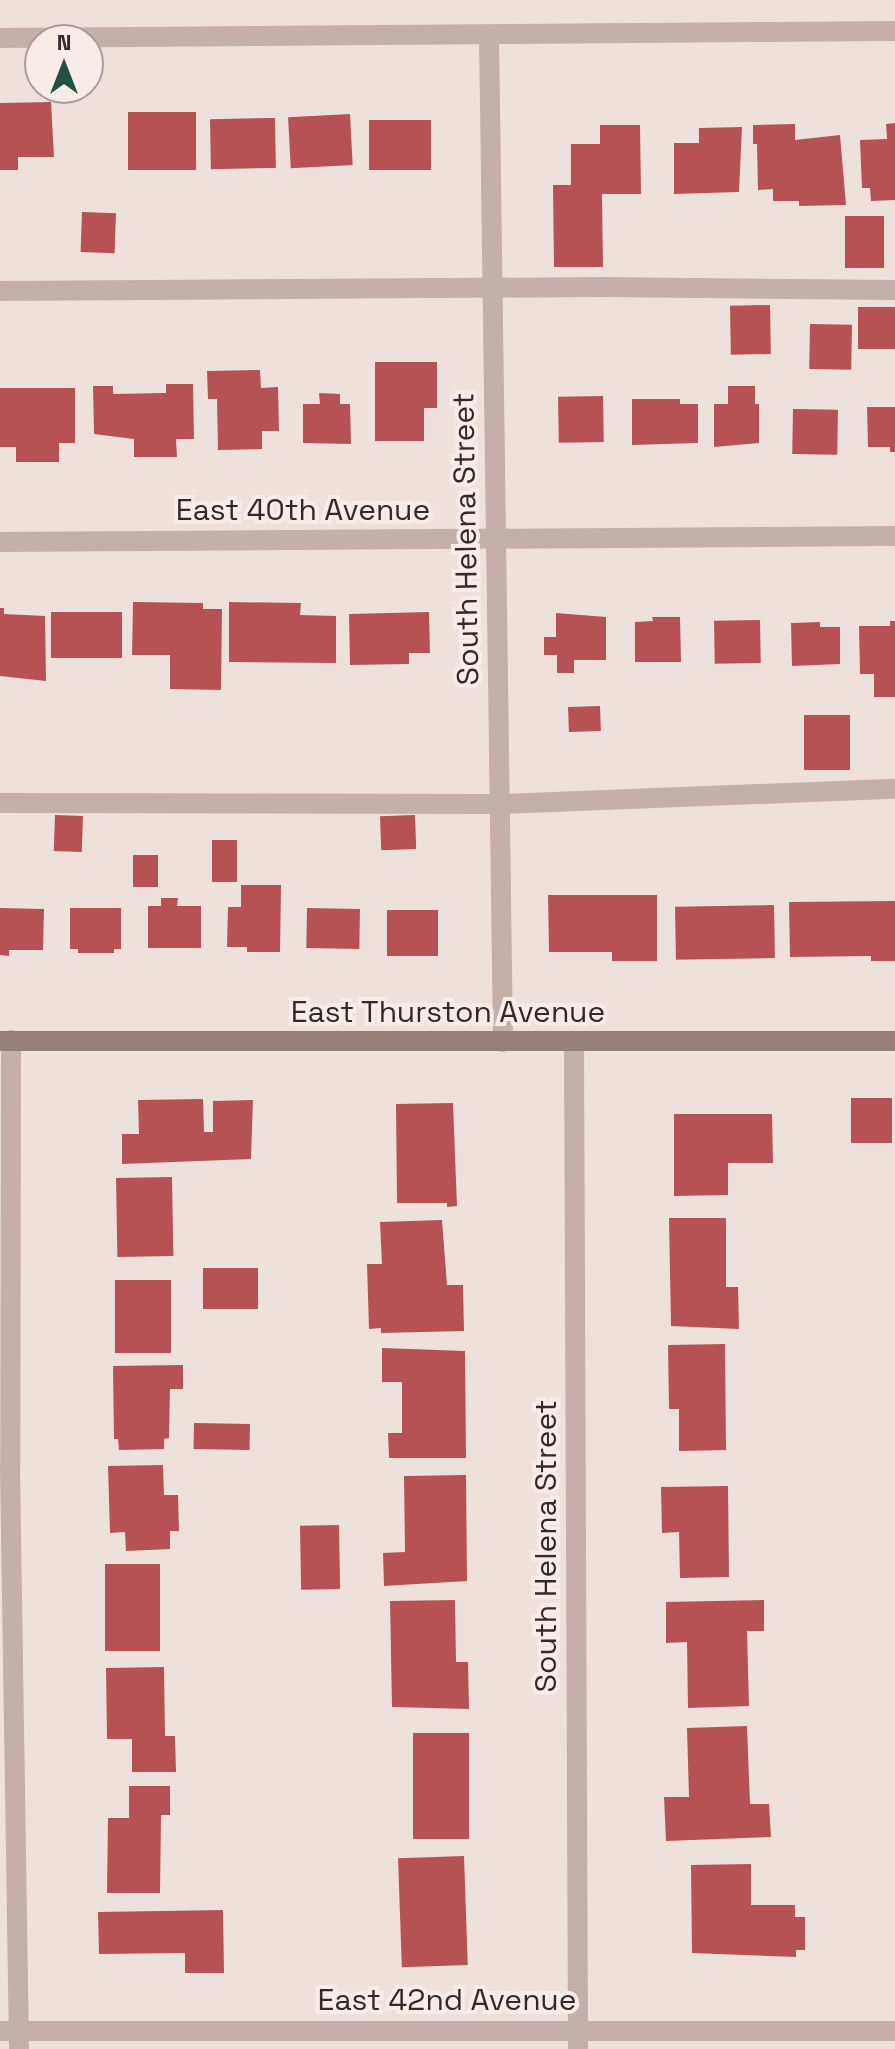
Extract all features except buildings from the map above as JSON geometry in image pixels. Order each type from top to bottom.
[{"type":"street","points":[[0,38],[895,31]]},
{"type":"street","name":"South Helena Street","points":[[489,35],[503,1042]]},
{"type":"street","points":[[0,291],[895,290]]},
{"type":"street","name":"East 40th Avenue","points":[[0,542],[895,536]]},
{"type":"street","points":[[0,803],[500,804],[895,789]]},
{"type":"street","points":[[6,1040],[5,1468],[13,2037]]},
{"type":"street","name":"East Thurston Avenue","points":[[6,1040],[895,1041]]},
{"type":"street","name":"South Helena Street","points":[[574,1042],[578,2040]]},
{"type":"street","name":"East 42nd Avenue","points":[[13,2037],[578,2040],[895,2031]]}]
